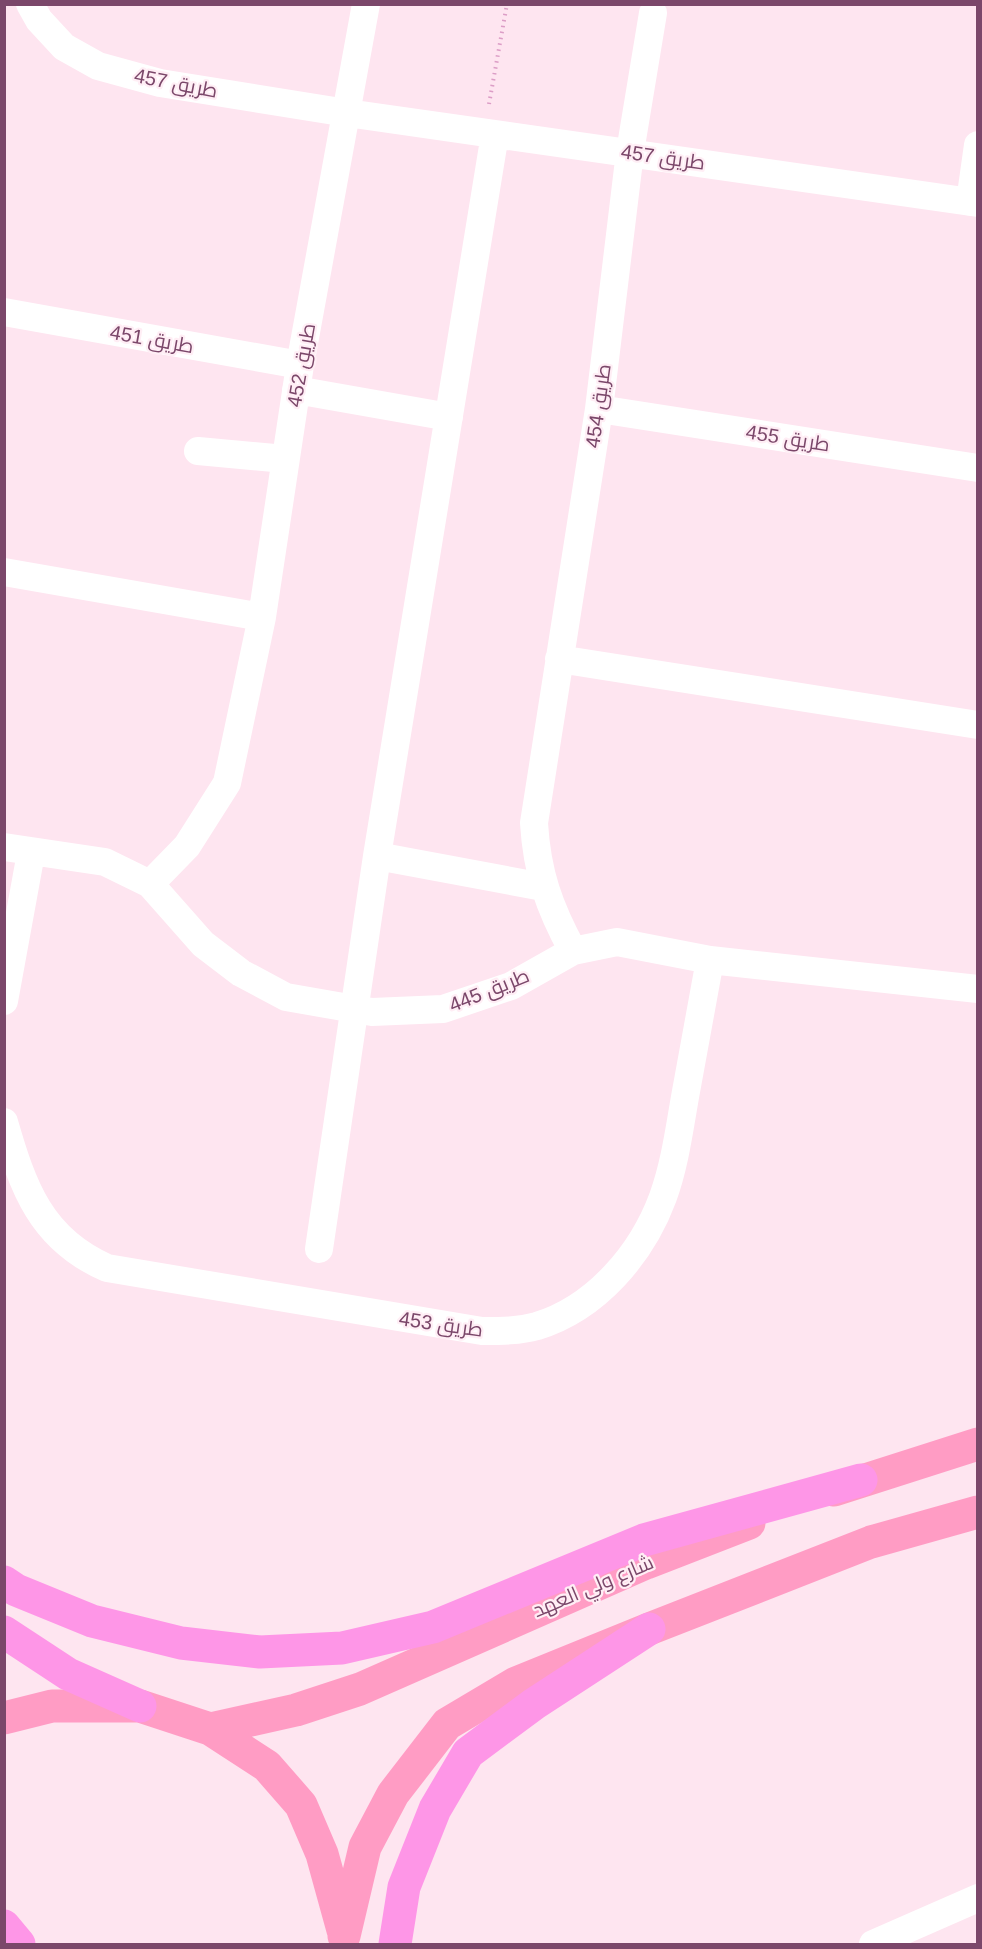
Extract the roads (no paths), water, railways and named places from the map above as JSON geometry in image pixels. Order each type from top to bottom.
[{"type":"highway","points":[[4,1582],[16,1590],[92,1621],[181,1643],[260,1652],[342,1648],[433,1627],[644,1540],[861,1480]]},
{"type":"highway","points":[[395,1944],[404,1887],[435,1809],[468,1754],[534,1704],[649,1629]]},
{"type":"highway","points":[[4,1632],[68,1674],[140,1706]]},
{"type":"highway","points":[[4,1926],[19,1944]]},
{"type":"main road","name":"شارع ولي العهد","points":[[210,1729],[296,1710],[360,1689],[646,1563],[861,1480],[978,1444]]},
{"type":"main road","points":[[344,1940],[365,1847],[393,1794],[447,1724],[516,1683],[649,1629],[872,1542],[978,1512]]},
{"type":"main road","points":[[4,1718],[52,1706],[140,1706],[210,1729],[267,1766],[301,1805],[322,1854],[344,1940]]},
{"type":"street","name":"طريق 457","points":[[30,4],[39,20],[64,47],[98,66],[160,82],[347,113],[974,202]]},
{"type":"street","points":[[347,113],[366,4]]},
{"type":"street","name":"طريق 454","points":[[573,951],[555,920],[543,887],[534,823],[599,409],[630,152],[653,14]]},
{"type":"street","name":"طريق 452","points":[[150,884],[187,846],[227,783],[262,617],[298,377],[347,113]]},
{"type":"street","points":[[319,1249],[353,1009],[449,417],[489,133]]},
{"type":"street","points":[[974,202],[978,145]]},
{"type":"street","name":"طريق 451","points":[[4,312],[298,377],[449,417]]},
{"type":"street","name":"طريق 455","points":[[599,409],[978,468]]},
{"type":"street","points":[[198,451],[285,459]]},
{"type":"street","points":[[4,572],[262,617]]},
{"type":"street","points":[[559,659],[978,725]]},
{"type":"street","points":[[4,1001],[18,850]]},
{"type":"street","name":"طريق 445","points":[[18,850],[105,862],[150,884],[203,944],[241,973],[285,996],[372,1012],[443,1009],[511,986],[573,951],[616,942],[710,960],[978,989]]},
{"type":"street","points":[[377,856],[543,887]]},
{"type":"street","name":"طريق 453","points":[[4,1122],[37,1209],[50,1228],[66,1245],[85,1259],[107,1268],[482,1331],[509,1331],[536,1327],[561,1317],[598,1293],[628,1260],[648,1230],[663,1198],[673,1163],[710,960]]},
{"type":"street","points":[[873,1944],[978,1898]]}]
